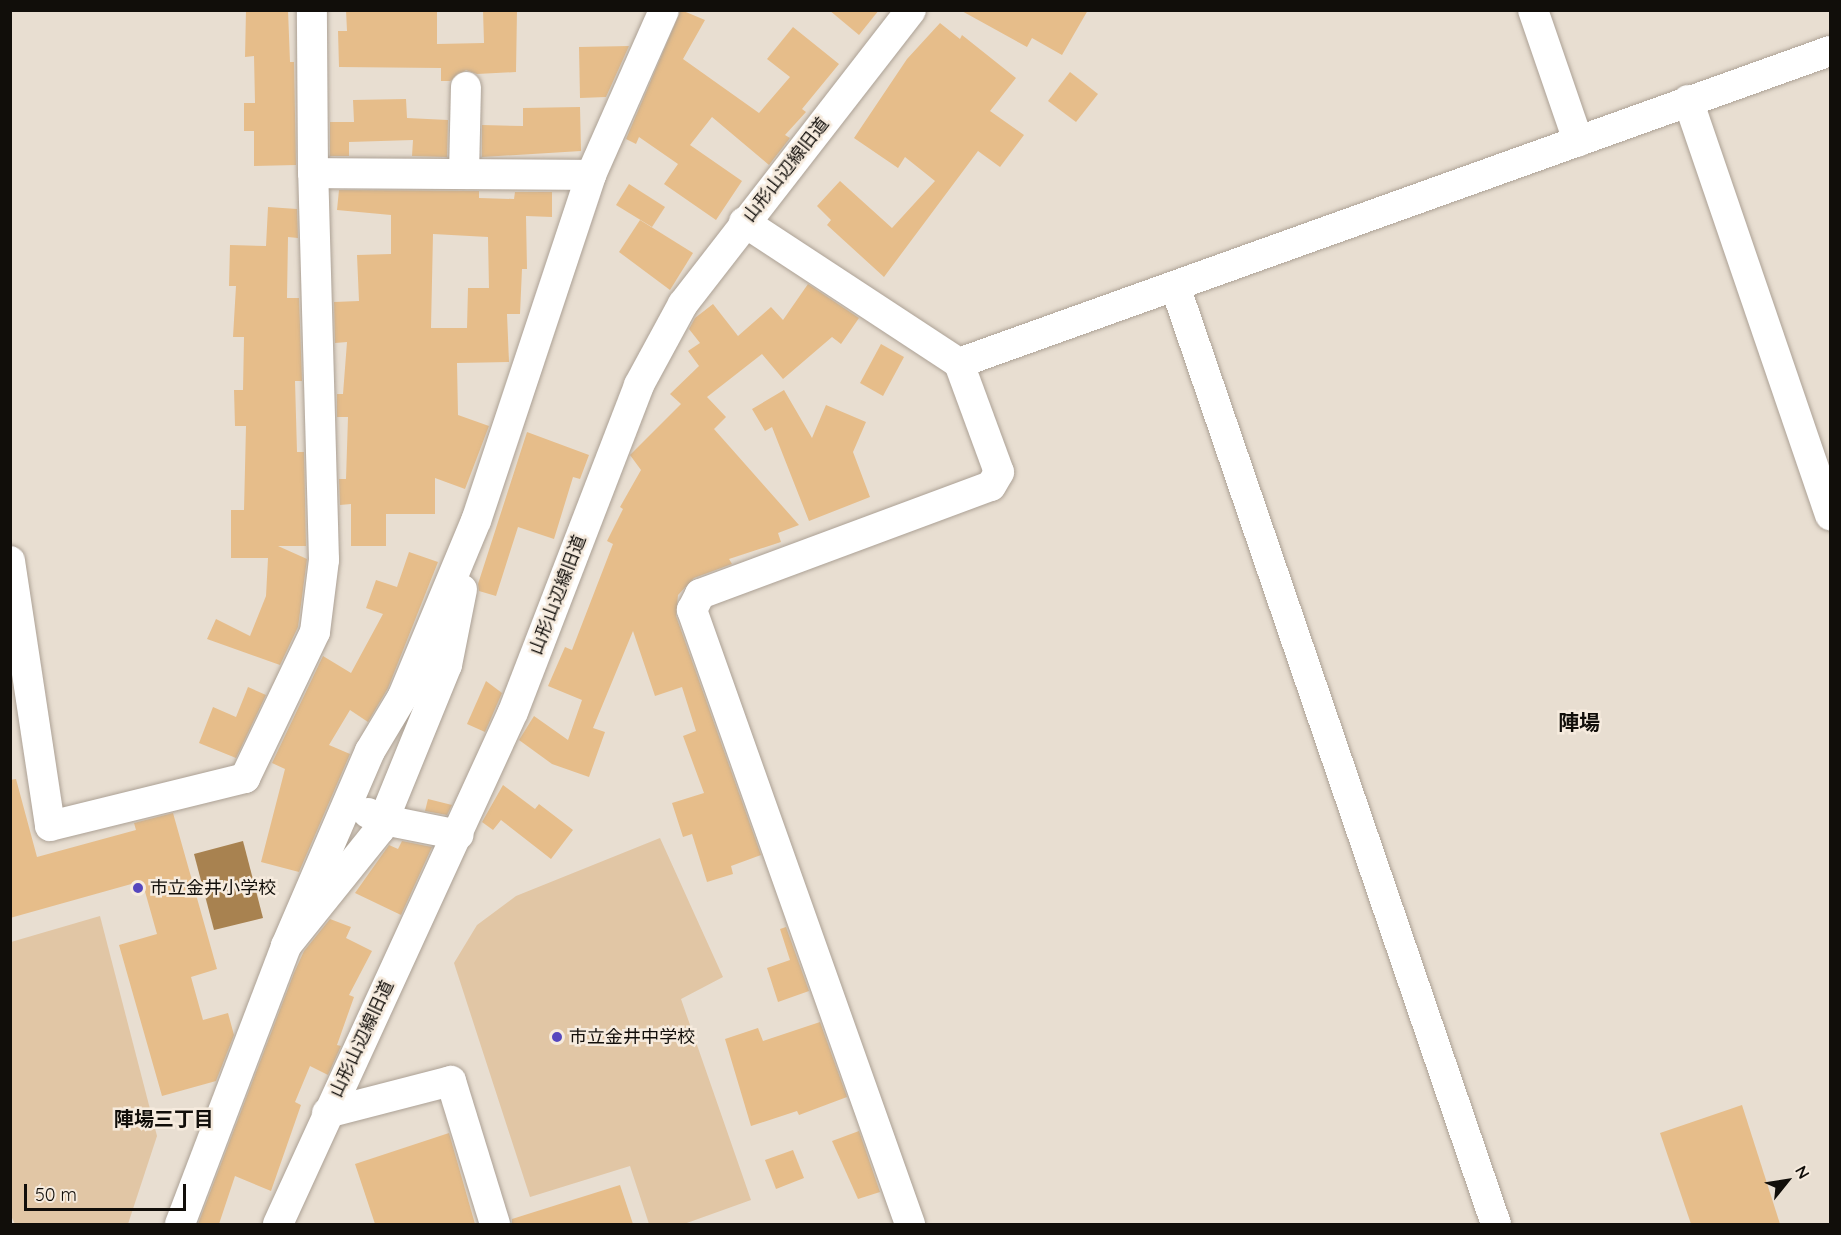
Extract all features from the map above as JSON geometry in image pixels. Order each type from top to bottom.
[{"type":"street","points":[[10,561],[50,826],[245,778],[315,632],[324,560],[313,173],[312,10]]},
{"type":"street","points":[[180,1224],[286,946],[370,751],[403,696],[476,521],[591,175],[664,10]]},
{"type":"street","points":[[1533,10],[1578,141]]},
{"type":"street","name":"山形山辺線旧道","points":[[278,1224],[327,1113],[459,835],[513,712],[639,385],[683,304],[903,14]]},
{"type":"street","points":[[959,363],[1830,51]]},
{"type":"street","points":[[464,174],[466,87]]},
{"type":"street","points":[[1688,100],[1830,515]]},
{"type":"street","points":[[313,173],[591,175]]},
{"type":"street","points":[[744,222],[959,363],[999,472],[991,486],[700,594],[693,610],[910,1224]]},
{"type":"street","points":[[1175,286],[1496,1224]]},
{"type":"street","points":[[286,946],[384,820],[447,665],[476,521]]},
{"type":"street","points":[[346,804],[384,820],[459,835]]},
{"type":"street","points":[[327,1113],[450,1081],[495,1224]]},
{"type":"shaded area","name":"市立金井中学校","points":[[660,838],[723,977],[681,999],[751,1200],[684,1224],[649,1224],[630,1166],[530,1197],[454,963],[477,925],[516,896]]},
{"type":"shaded area","points":[[243,841],[263,918],[214,930],[194,854]]},
{"type":"shaded area","points":[[100,916],[157,1136],[128,1224],[15,1224],[10,1214],[11,942]]},
{"type":"building","points":[[246,10],[288,10],[290,62],[294,62],[296,165],[254,166],[254,131],[244,131],[244,103],[255,103],[254,56],[245,57]]},
{"type":"building","points":[[346,10],[437,10],[437,44],[484,43],[483,10],[517,10],[516,72],[477,74],[466,70],[450,81],[441,81],[441,68],[339,67],[338,31],[347,31]]},
{"type":"building","points":[[681,10],[705,20],[683,59],[759,113],[790,77],[767,59],[793,27],[839,64],[802,109],[806,112],[785,135],[790,138],[769,165],[712,117],[690,145],[742,181],[716,220],[664,184],[678,164],[639,137],[636,144],[626,139]]},
{"type":"building","points":[[829,10],[879,10],[859,35]]},
{"type":"building","points":[[960,10],[1088,10],[1062,55],[1032,38],[1027,47]]},
{"type":"building","points":[[940,23],[960,39],[962,35],[1016,78],[990,111],[1024,135],[1000,167],[978,151],[884,277],[827,225],[831,220],[817,206],[840,181],[892,228],[935,181],[905,157],[898,168],[854,138],[907,59]]},
{"type":"building","points":[[629,46],[606,97],[580,98],[579,47]]},
{"type":"building","points":[[1070,72],[1098,94],[1076,122],[1048,101]]},
{"type":"building","points":[[406,99],[407,118],[448,120],[447,157],[412,156],[413,140],[349,142],[349,156],[330,156],[330,122],[354,122],[353,100]]},
{"type":"building","points":[[580,107],[581,151],[482,157],[482,125],[523,126],[523,108]]},
{"type":"building","points":[[629,184],[665,207],[652,227],[616,205]]},
{"type":"building","points":[[339,190],[479,191],[479,198],[514,199],[515,192],[552,192],[552,217],[526,216],[527,269],[522,269],[520,314],[507,314],[509,362],[457,363],[458,415],[489,426],[465,489],[435,478],[435,514],[386,514],[386,546],[351,546],[351,504],[340,505],[339,479],[346,479],[348,417],[337,417],[337,394],[343,394],[347,342],[335,343],[334,302],[359,301],[357,255],[391,254],[391,215],[337,210]],"holes":[[[433,234],[488,237],[489,288],[468,288],[467,328],[431,328]]]},
{"type":"building","points":[[268,207],[297,209],[298,238],[288,237],[287,298],[299,298],[302,381],[295,381],[297,452],[304,452],[306,546],[278,546],[307,559],[298,627],[280,665],[207,639],[216,619],[250,636],[266,596],[268,558],[231,558],[231,510],[244,510],[246,426],[235,426],[234,390],[243,390],[244,337],[233,337],[236,286],[229,286],[230,245],[266,246]]},
{"type":"building","points":[[640,220],[693,253],[670,290],[619,252]]},
{"type":"building","points":[[808,284],[859,318],[841,344],[832,337],[783,379],[762,354],[707,397],[726,417],[714,429],[799,525],[778,533],[781,542],[729,559],[732,564],[694,578],[678,595],[676,616],[761,855],[731,866],[733,874],[707,882],[692,834],[683,837],[672,803],[704,793],[683,736],[696,731],[682,687],[655,696],[633,631],[593,728],[605,732],[589,777],[552,764],[519,740],[534,716],[568,740],[582,700],[548,686],[565,647],[572,650],[613,544],[607,541],[623,509],[620,507],[641,470],[630,455],[681,404],[670,394],[699,366],[688,351],[700,343],[689,329],[695,318],[713,304],[738,336],[771,307],[783,320]]},
{"type":"building","points":[[881,344],[904,357],[883,396],[860,383]]},
{"type":"building","points":[[784,390],[812,438],[826,405],[866,422],[853,452],[870,497],[809,521],[772,427],[765,431],[752,409]]},
{"type":"building","points":[[527,432],[589,455],[580,479],[573,477],[554,539],[518,527],[496,596],[479,591],[478,584]]},
{"type":"building","points":[[409,552],[438,562],[388,688],[368,722],[350,710],[329,745],[350,754],[299,872],[261,862],[285,769],[272,763],[323,656],[351,673],[383,614],[366,608],[376,580],[397,587]]},
{"type":"building","points":[[486,681],[502,693],[485,732],[467,724]]},
{"type":"building","points":[[248,687],[266,695],[236,758],[199,743],[213,707],[236,717]]},
{"type":"building","points":[[16,779],[37,857],[136,830],[134,823],[173,813],[217,969],[191,977],[203,1020],[228,1013],[234,1035],[216,1081],[162,1096],[119,945],[157,934],[142,881],[10,918],[10,780]]},
{"type":"building","points":[[503,785],[535,809],[539,804],[573,830],[551,859],[501,820],[493,830],[482,822]]},
{"type":"building","points":[[428,799],[452,805],[447,815],[425,811]]},
{"type":"building","points":[[402,841],[432,847],[401,915],[355,893],[389,845],[398,849]]},
{"type":"building","points":[[330,919],[351,927],[346,938],[372,951],[349,995],[354,997],[337,1045],[341,1046],[328,1075],[310,1066],[295,1102],[301,1105],[271,1191],[235,1176],[219,1224],[198,1224],[294,973],[304,951]]},
{"type":"building","points":[[786,927],[809,991],[778,1002],[767,968],[790,960],[780,929]]},
{"type":"building","points":[[820,1022],[847,1097],[799,1115],[797,1111],[751,1126],[725,1039],[758,1028],[763,1041]]},
{"type":"building","points":[[1742,1105],[1780,1224],[1691,1224],[1660,1133]]},
{"type":"building","points":[[859,1131],[880,1192],[858,1199],[832,1141]]},
{"type":"building","points":[[449,1133],[475,1224],[375,1224],[355,1164]]},
{"type":"building","points":[[793,1150],[804,1178],[776,1189],[765,1160]]},
{"type":"building","points":[[620,1185],[633,1224],[512,1224],[512,1219]]},
{"type":"place","name":"市立金井小学校","points":[[138,888]]},
{"type":"place","name":"市立金井中学校","points":[[557,1037]]},
{"type":"district","name":"陣場","points":[[1579,722]]},
{"type":"district","name":"陣場三丁目","points":[[164,1118]]}]
